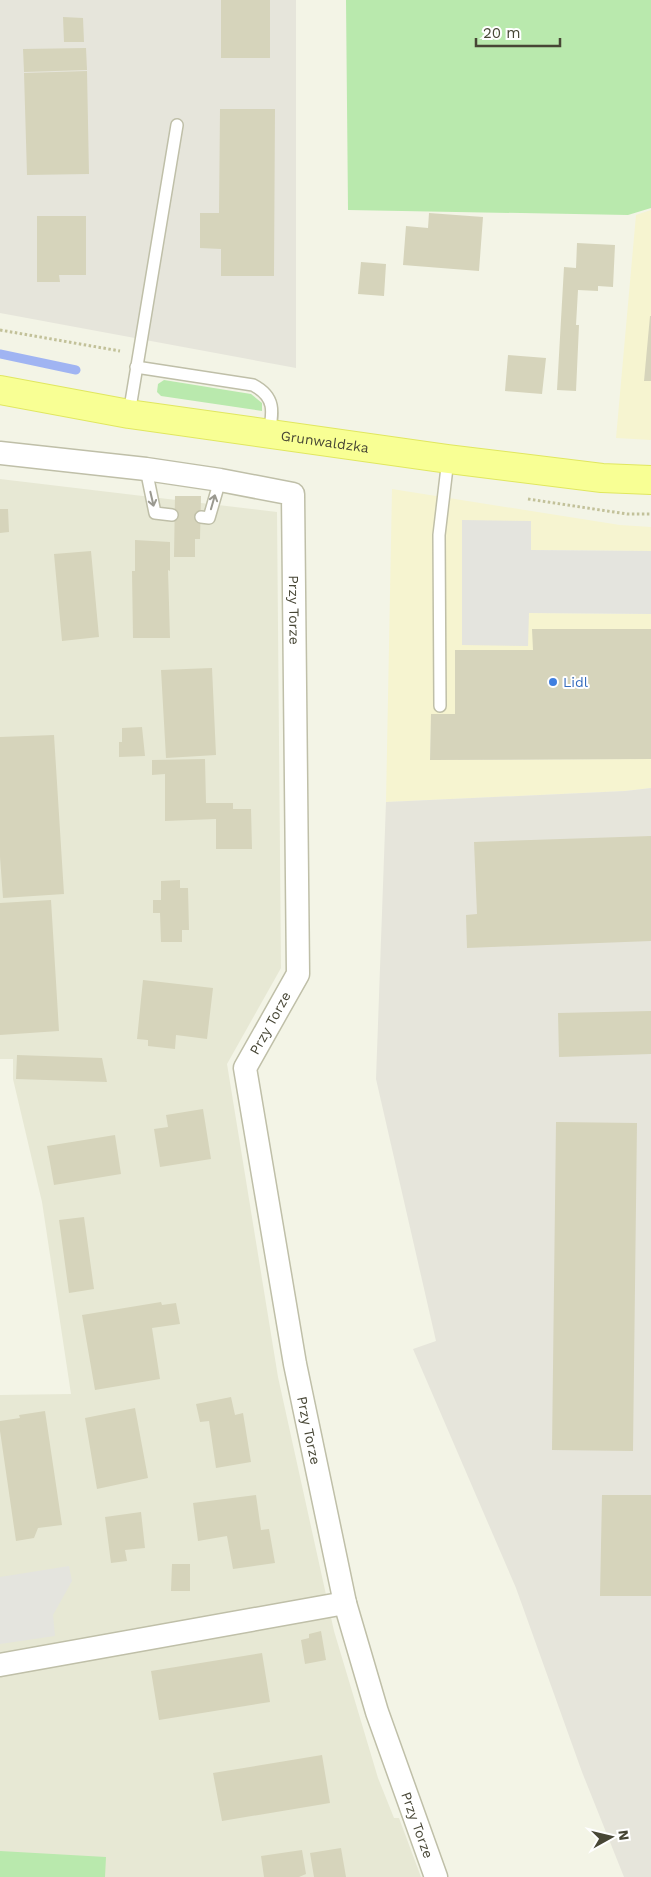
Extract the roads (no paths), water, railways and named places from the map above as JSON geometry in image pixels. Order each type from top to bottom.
[{"type":"main road","name":"Grunwaldzka","points":[[0,390],[129,414],[448,459],[602,478],[646,476]]},
{"type":"street","points":[[0,453],[220,480]]},
{"type":"street","name":"Przy Torze","points":[[220,480],[293,494],[298,974],[245,1068],[295,1364],[345,1603],[377,1712],[436,1877]]},
{"type":"street","points":[[0,1665],[345,1603]]},
{"type":"lane","points":[[129,414],[176,125]]},
{"type":"lane","points":[[136,367],[253,385],[268,398],[273,410],[269,434]]},
{"type":"lane","points":[[440,706],[439,536],[448,459]]},
{"type":"lane","points":[[146,470],[155,513],[172,515]]},
{"type":"lane","points":[[201,517],[209,518],[220,480]]},
{"type":"waterway","points":[[0,354],[76,370]]},
{"type":"place","name":"Lidl","points":[[553,682]]}]
